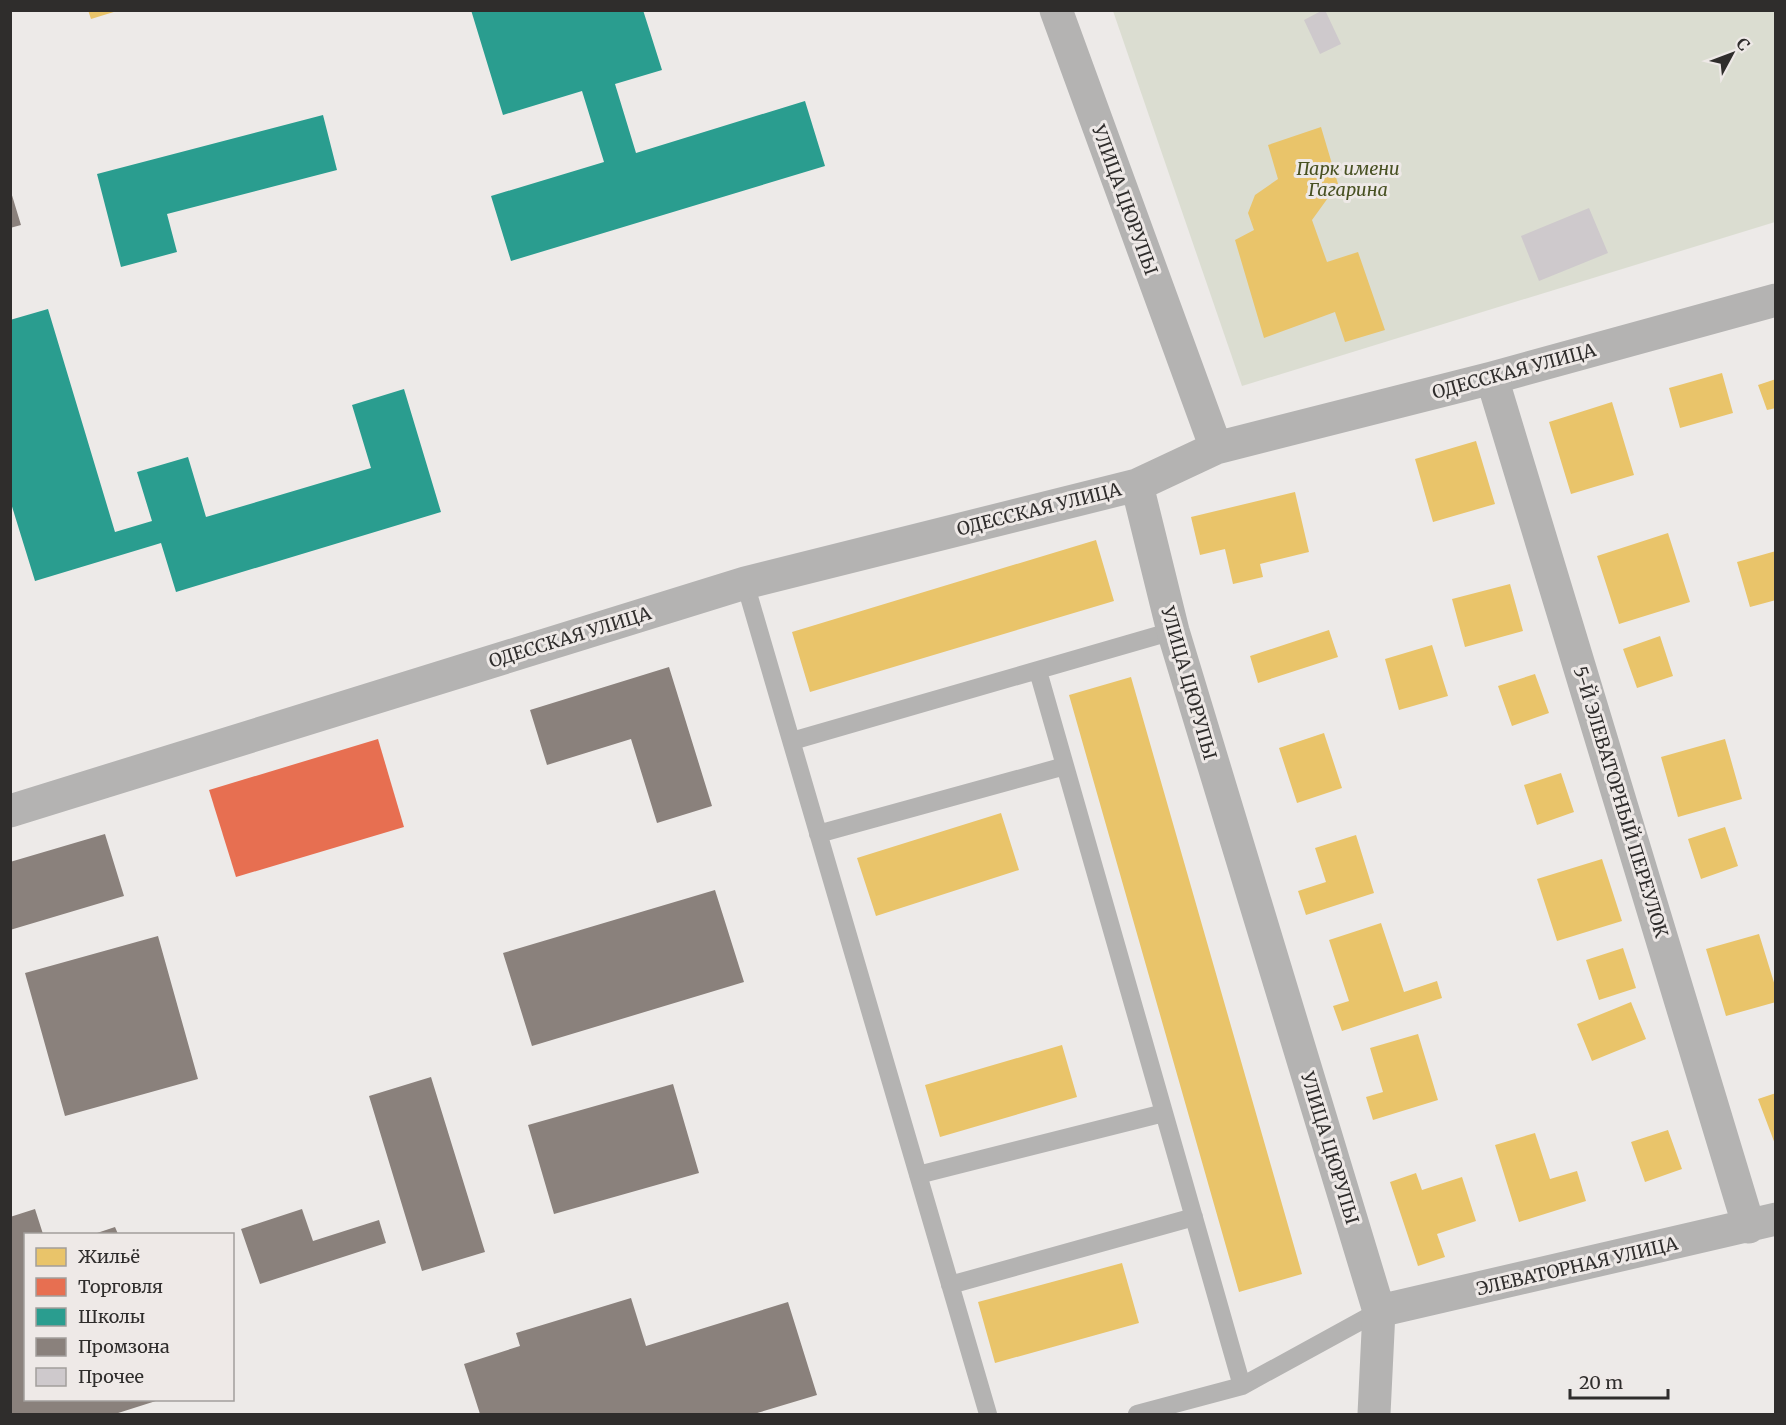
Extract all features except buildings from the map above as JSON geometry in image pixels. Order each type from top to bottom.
[{"type":"street","name":"УЛИЦА ЦЮРУПЫ","points":[[1056,10],[1216,448]]},
{"type":"street","name":"ОДЕССКАЯ УЛИЦА","points":[[1216,448],[1492,378],[1776,300]]},
{"type":"street","name":"5-Й ЭЛЕВАТОРНЫЙ ПЕРЕУЛОК","points":[[1492,378],[1762,1223]]},
{"type":"street","points":[[1137,485],[1216,448]]},
{"type":"street","name":"УЛИЦА ЦЮРУПЫ","points":[[1137,485],[1173,631],[1379,1311],[1374,1414]]},
{"type":"street","name":"ОДЕССКАЯ УЛИЦА","points":[[10,811],[746,583],[1137,485]]},
{"type":"street","name":"ЭЛЕВАТОРНАЯ УЛИЦА","points":[[1379,1311],[1762,1223]]},
{"type":"lane","points":[[746,583],[988,1414]]},
{"type":"lane","points":[[792,741],[1173,631]]},
{"type":"lane","points":[[1038,670],[1242,1386]]},
{"type":"lane","points":[[818,834],[1065,766]]},
{"type":"lane","points":[[918,1175],[1164,1113]]},
{"type":"lane","points":[[950,1285],[1194,1217]]},
{"type":"lane","points":[[1137,1414],[1242,1386],[1379,1311]]},
{"type":"green space","name":"Парк имени Гагарина","points":[[1113,11],[1775,11],[1775,222],[1242,386]]}]
